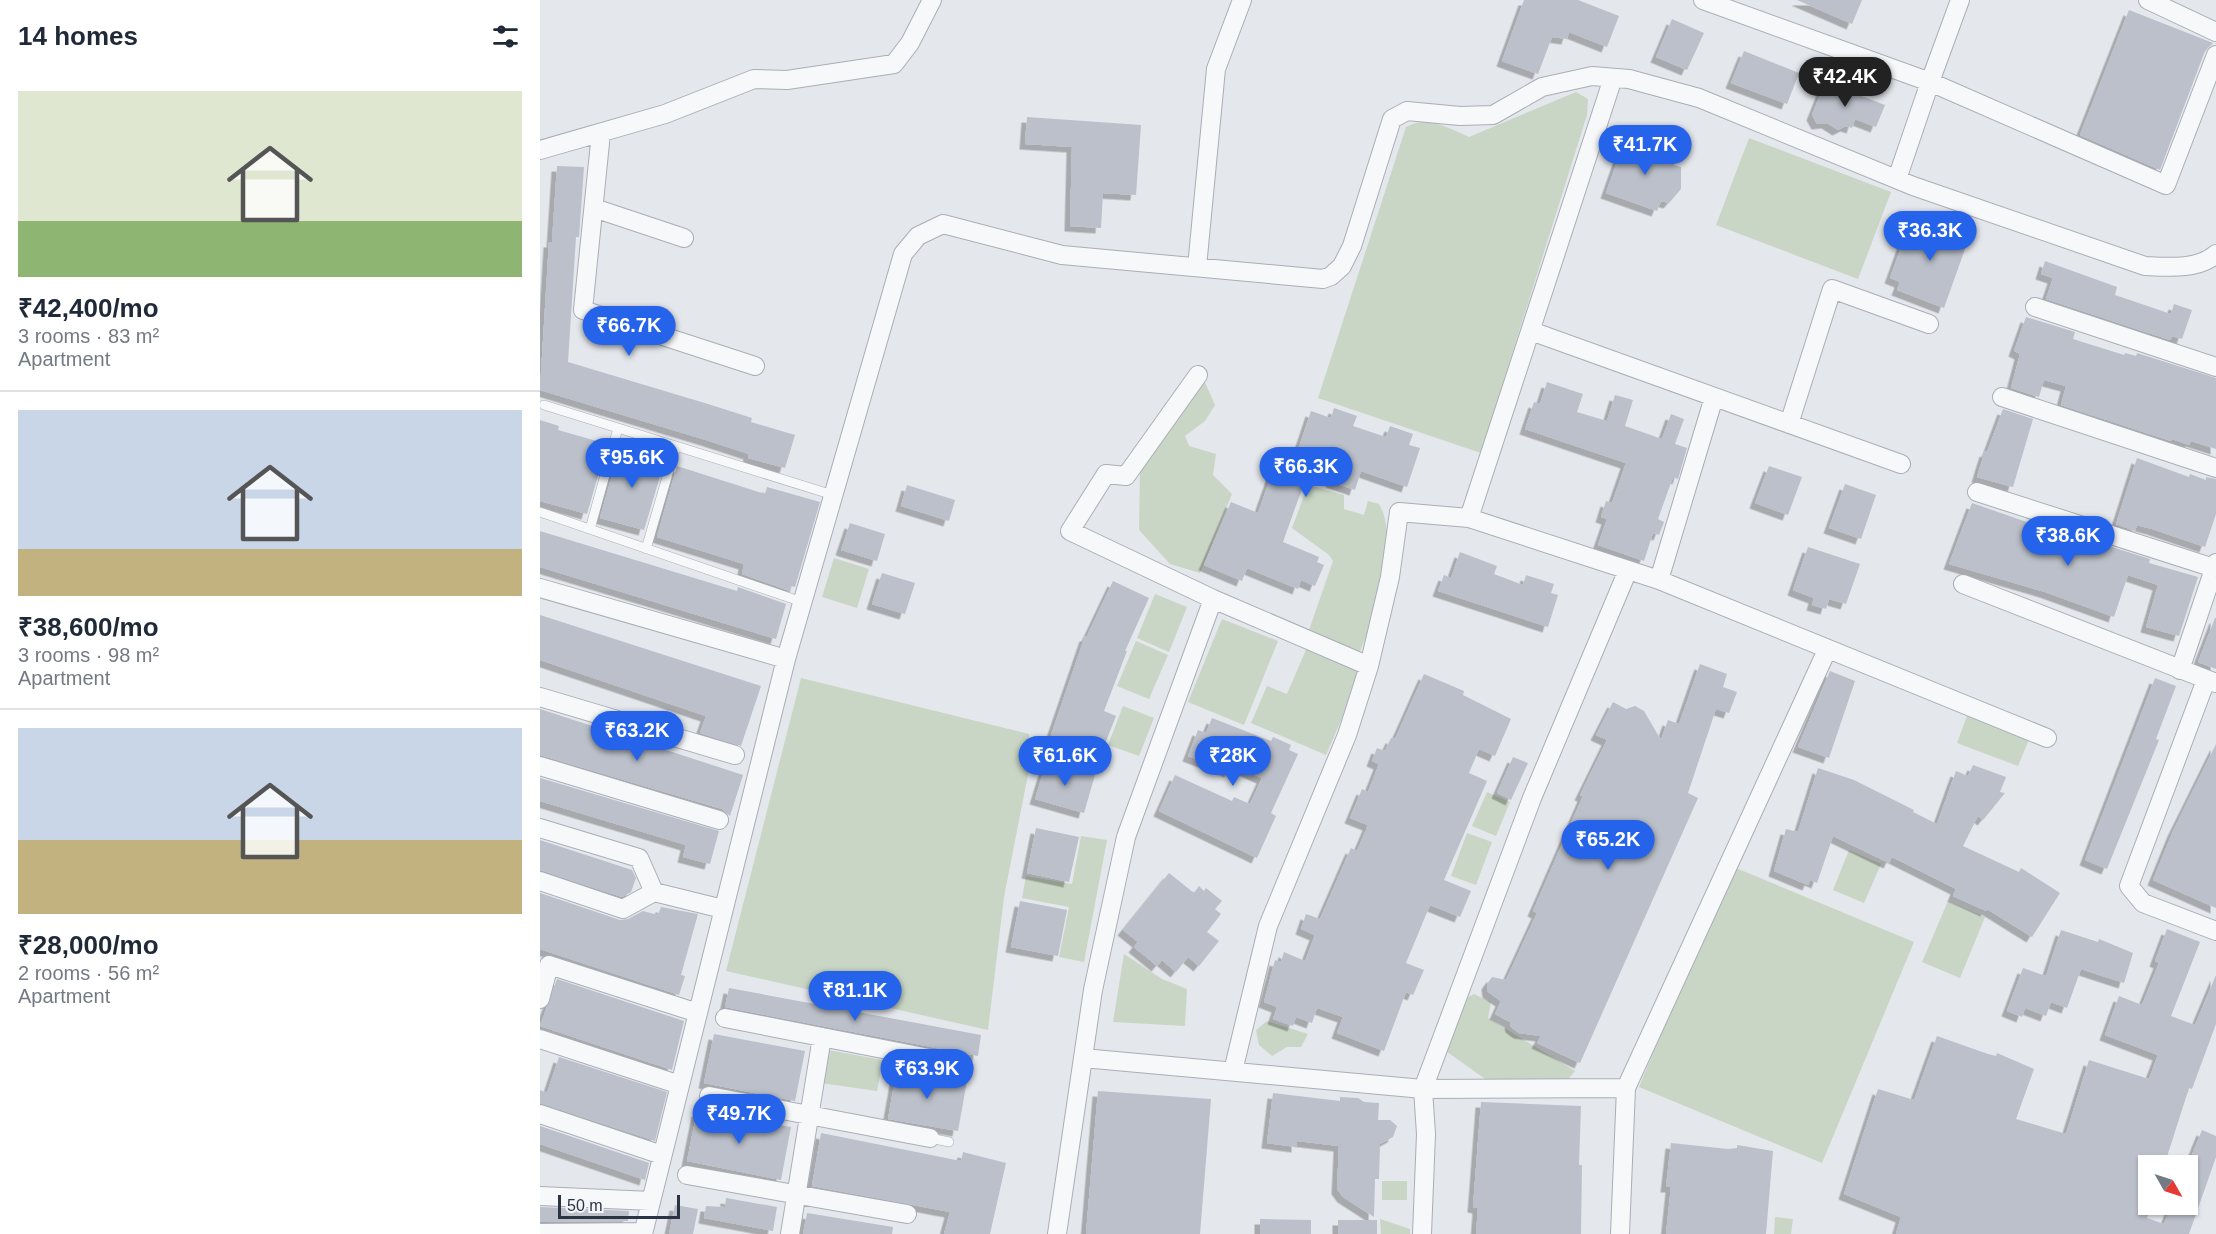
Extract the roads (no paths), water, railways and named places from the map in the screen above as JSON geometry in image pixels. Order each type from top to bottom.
[{"type":"street","points":[[540,150],[665,114],[754,79],[787,80],[894,64],[910,43],[932,0]]},
{"type":"street","points":[[1197,267],[1215,69],[1242,0]]},
{"type":"street","points":[[1703,0],[1930,82],[2166,185],[2216,55]]},
{"type":"street","points":[[1896,179],[1960,0]]},
{"type":"street","points":[[2148,0],[2216,32]]},
{"type":"street","points":[[540,1233],[643,1233],[786,659],[903,254],[918,236],[943,224],[1062,255],[1323,279],[1332,276],[1342,266],[1352,246],[1392,119],[1407,111],[1460,116],[1493,115],[1542,87],[1592,76],[1629,79],[1699,98],[1896,179],[2145,266],[2176,268],[2211,258],[2216,254]]},
{"type":"street","points":[[1469,519],[1613,78]]},
{"type":"street","points":[[601,133],[583,310],[754,366]]},
{"type":"street","points":[[594,208],[684,238]]},
{"type":"street","points":[[1789,424],[1832,289],[1929,324]]},
{"type":"street","points":[[2034,307],[2216,367]]},
{"type":"street","points":[[1531,331],[1901,464]]},
{"type":"street","points":[[1198,375],[1126,476],[1106,474],[1070,531],[1213,599],[1370,666]]},
{"type":"street","points":[[1659,580],[1714,397]]},
{"type":"street","points":[[2002,397],[2216,468]]},
{"type":"street","points":[[1977,492],[2214,574],[2180,670]]},
{"type":"street","points":[[1233,1071],[1268,926],[1347,735],[1370,666],[1390,578],[1399,512],[1469,519],[1659,580],[2047,738]]},
{"type":"street","points":[[1422,1234],[1426,1134],[1423,1089],[1532,798],[1628,570]]},
{"type":"street","points":[[1963,584],[2211,682],[2129,886],[2143,903],[2216,931]]},
{"type":"street","points":[[540,588],[786,659]]},
{"type":"street","points":[[1057,1234],[1093,990],[1126,837],[1213,599]]},
{"type":"street","points":[[1620,1234],[1626,1088],[1827,650]]},
{"type":"street","points":[[540,697],[735,755]]},
{"type":"street","points":[[540,766],[719,820]]},
{"type":"street","points":[[540,828],[639,858],[654,892]]},
{"type":"street","points":[[540,881],[623,909],[654,892],[723,909]]},
{"type":"street","points":[[540,999],[549,965],[698,1014]]},
{"type":"street","points":[[725,1018],[949,1062]]},
{"type":"street","points":[[790,1234],[822,1037]]},
{"type":"street","points":[[540,1039],[680,1085]]},
{"type":"street","points":[[1083,1058],[1423,1089],[1626,1088]]},
{"type":"street","points":[[709,1096],[930,1138]]},
{"type":"street","points":[[540,1114],[662,1155]]},
{"type":"street","points":[[687,1175],[907,1214]]},
{"type":"street","points":[[540,1196],[651,1201]]},
{"type":"lane","points":[[544,405],[833,495]]},
{"type":"lane","points":[[590,530],[618,428]]},
{"type":"lane","points":[[646,549],[676,446]]},
{"type":"lane","points":[[540,512],[802,602]]},
{"type":"lane","points":[[930,1138],[948,1142]]}]
